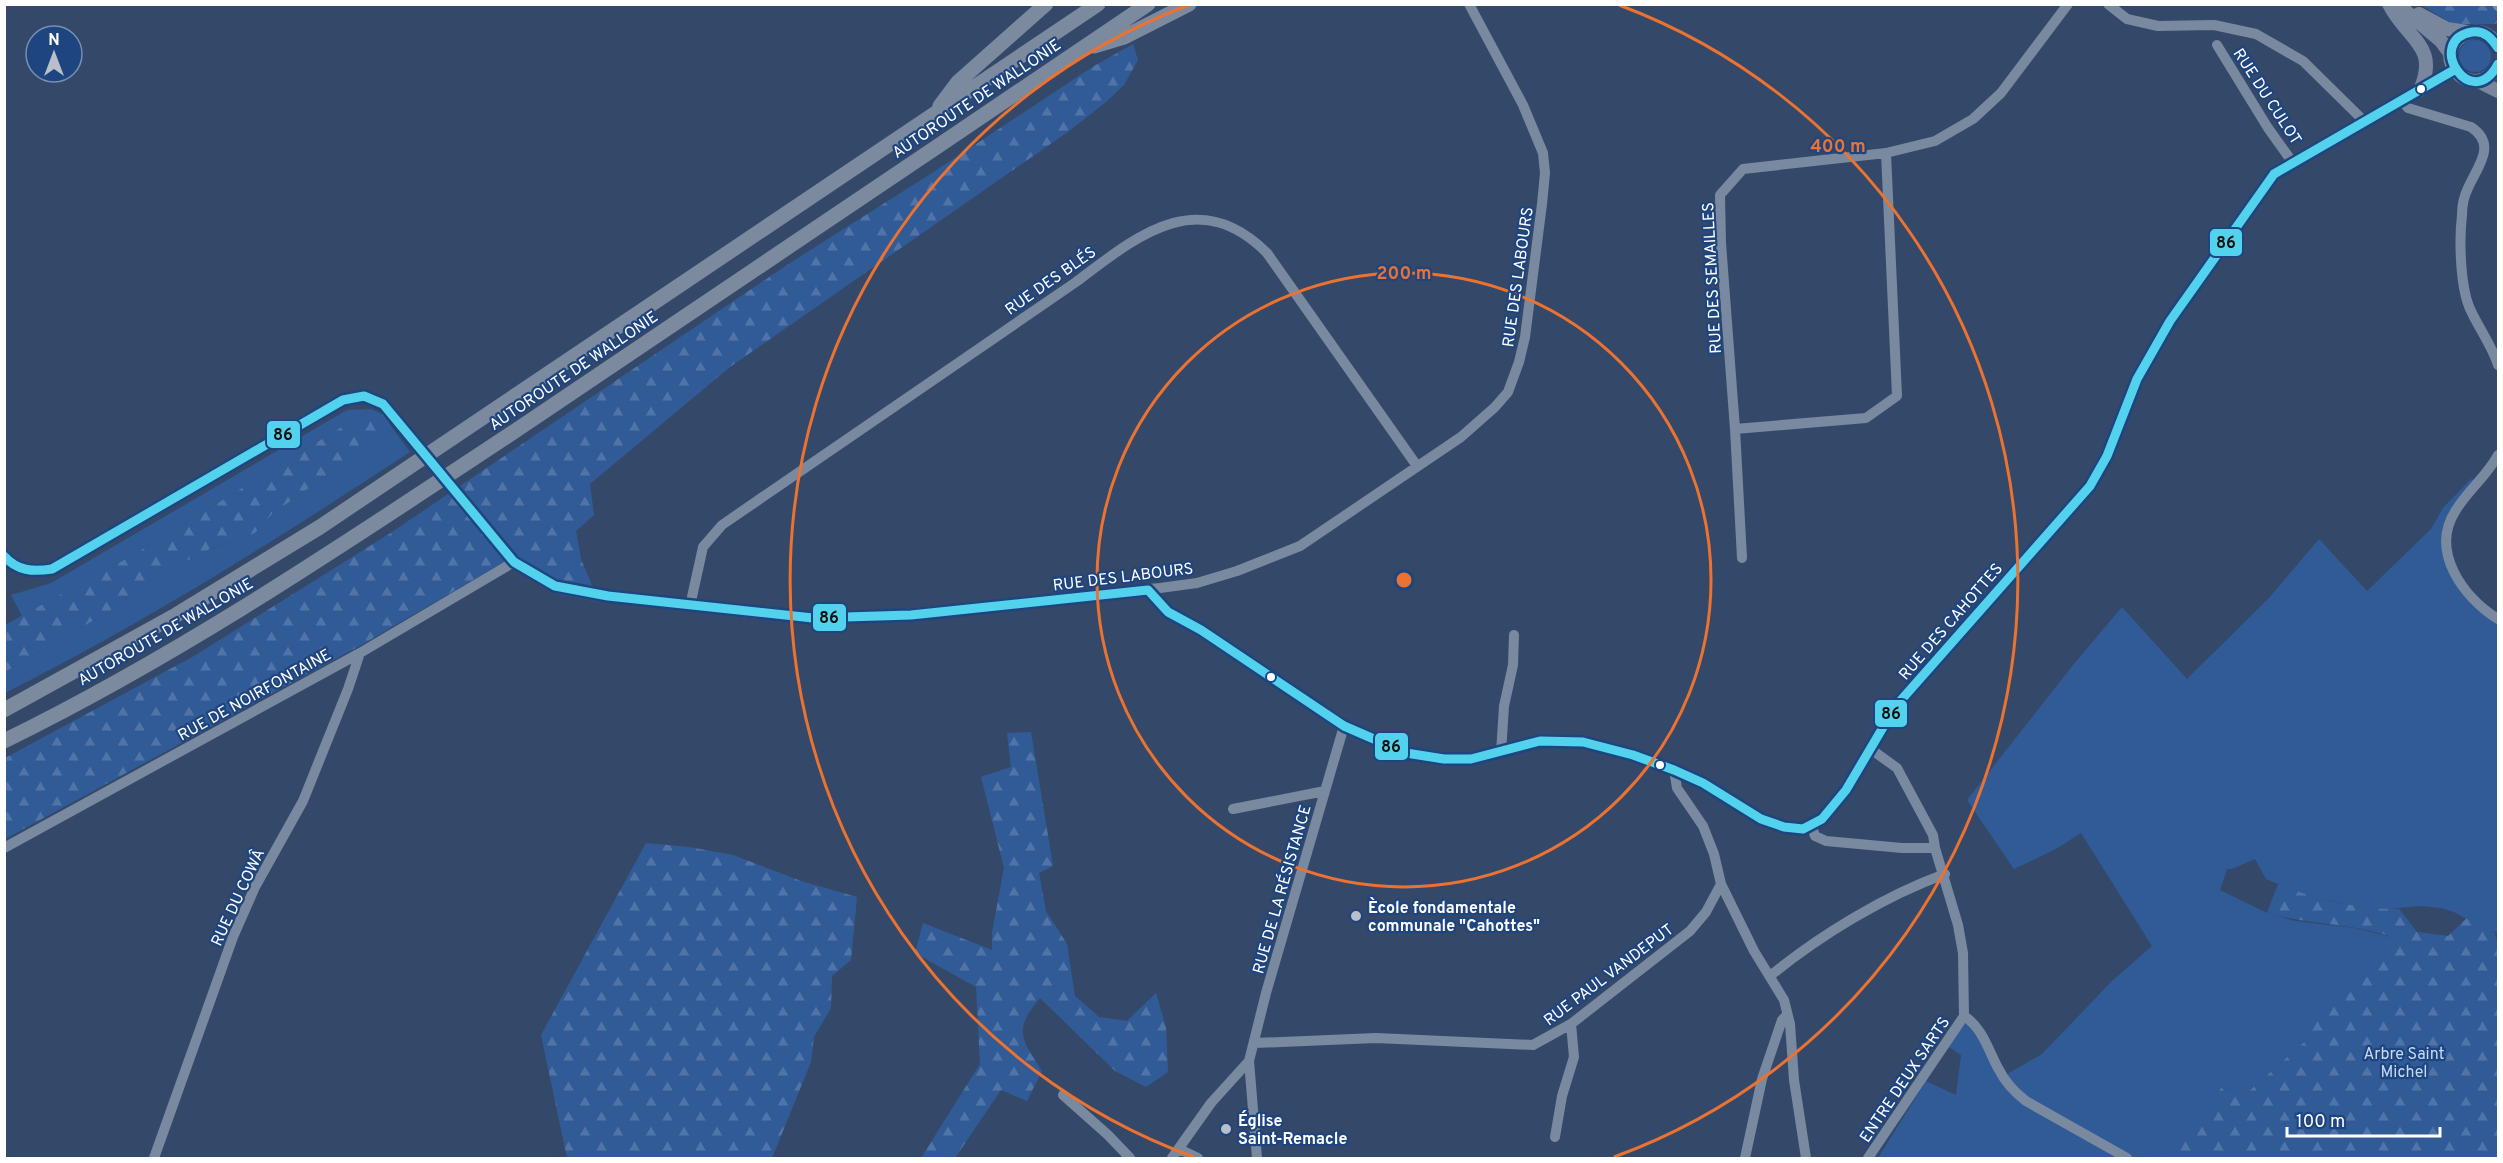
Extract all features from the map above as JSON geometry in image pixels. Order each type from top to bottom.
[{"type":"highway","points":[[931,117],[958,82],[1046,4]]},
{"type":"highway","name":"AUTOROUTE DE WALLONIE","points":[[4,710],[176,615],[320,527],[1098,4]]},
{"type":"highway","name":"AUTOROUTE DE WALLONIE","points":[[4,741],[190,640],[334,551],[1148,4]]},
{"type":"highway","points":[[1079,51],[1124,37],[1189,4]]},
{"type":"main road","points":[[2389,4],[2395,16],[2423,49],[2427,71],[2420,90]]},
{"type":"main road","points":[[2397,4],[2435,36],[2450,53],[2454,70],[2464,78],[2478,81],[2499,91]]},
{"type":"main road","points":[[2402,4],[2447,29],[2483,32],[2498,44]]},
{"type":"main road","points":[[2450,53],[2456,40],[2467,32]]},
{"type":"main road","points":[[2478,81],[2488,77],[2499,64]]},
{"type":"street","name":"RUE DES LABOURS","points":[[4,555],[18,568],[33,572],[51,569],[343,400],[359,395],[374,398],[382,404],[514,562],[555,586],[608,596],[690,606],[813,618],[865,618],[1148,590],[1197,583],[1238,571],[1300,546],[1477,424],[1508,392],[1520,362],[1525,337],[1542,204],[1544,153],[1469,4]]},
{"type":"street","name":"RUE DES SEMAILLES","points":[[1742,558],[1721,243],[1720,195],[1743,169],[1886,153],[1935,141],[1973,119],[2001,93],[2068,4]]},
{"type":"street","points":[[2108,4],[2127,19],[2158,26],[2214,25],[2256,34],[2303,61],[2364,121]]},
{"type":"street","name":"RUE DU CULOT","points":[[2217,45],[2268,128],[2293,163]]},
{"type":"street","name":"RUE DES CAHOTTES","points":[[1811,825],[1822,819],[1846,790],[1872,750],[1895,707],[2090,486],[2108,456],[2137,379],[2170,321],[2274,174],[2454,70]]},
{"type":"street","points":[[2401,100],[2408,108],[2471,127],[2479,132],[2483,140],[2484,156],[2466,191],[2462,208],[2464,284],[2471,311],[2499,365]]},
{"type":"street","points":[[1735,429],[1866,418],[1897,396],[1886,153]]},
{"type":"street","name":"RUE DES BLÉS","points":[[690,606],[703,547],[722,525],[1076,282],[1113,254],[1163,224],[1185,219],[1211,220],[1234,229],[1255,241],[1267,253],[1417,466]]},
{"type":"street","points":[[2499,455],[2492,467],[2456,509],[2449,522],[2446,538],[2447,555],[2460,584],[2480,605],[2499,619]]},
{"type":"street","name":"RUE DE NOIRFONTAINE","points":[[4,848],[360,653],[514,562]]},
{"type":"street","points":[[1148,590],[1168,612],[1201,630],[1344,726],[1406,753],[1444,759],[1472,759],[1540,741],[1583,742],[1633,755],[1674,770],[1703,783],[1761,819],[1784,827],[1803,829],[1811,825],[1815,836],[1826,841],[1902,848],[1935,848]]},
{"type":"street","points":[[1501,753],[1504,706],[1513,665],[1512,636]]},
{"type":"street","name":"RUE DU COWÂ","points":[[154,1158],[233,936],[255,887],[303,801],[360,653]]},
{"type":"street","name":"RUE DE LA RÉSISTANCE","points":[[1249,1061],[1266,993],[1344,726]]},
{"type":"street","points":[[1872,750],[1898,768],[1933,835],[1959,925],[1964,953],[1964,1016],[1981,1032],[1998,1068],[2015,1093],[2127,1158]]},
{"type":"street","points":[[1674,770],[1677,788],[1702,826],[1714,854],[1720,884],[1754,951],[1784,1000],[1806,1158]]},
{"type":"street","points":[[1233,809],[1324,791]]},
{"type":"street","points":[[1770,976],[1792,958],[1857,916],[1945,874]]},
{"type":"street","name":"RUE PAUL VANDEPUT","points":[[1255,1043],[1385,1038],[1533,1045],[1571,1024],[1690,931],[1706,912],[1720,884]]},
{"type":"street","points":[[1745,1158],[1762,1079],[1782,1020],[1787,1015]]},
{"type":"street","name":"ENTRE DEUX SARTS","points":[[1868,1158],[1964,1016]]},
{"type":"street","points":[[1555,1137],[1562,1096],[1574,1057],[1571,1024]]},
{"type":"street","points":[[1198,1158],[1175,1154],[1211,1103],[1249,1061]]},
{"type":"street","points":[[1249,1061],[1257,1158]]},
{"type":"street","points":[[1063,1095],[1130,1158]]},
{"type":"green space","points":[[2421,5],[2498,5],[2498,20],[2496,24],[2453,24]]},
{"type":"green space","points":[[2475,40],[2486,45],[2491,56],[2486,67],[2475,72],[2464,67],[2459,56],[2464,45]]},
{"type":"green space","points":[[1133,44],[1138,60],[1124,85],[1106,102],[1069,131],[730,367],[590,484],[594,515],[576,531],[581,559],[599,602],[557,594],[502,563],[363,644],[5,839],[5,758],[194,656],[389,534],[790,263],[1094,66]]},
{"type":"green space","points":[[371,409],[133,555],[22,616],[11,595],[51,583],[347,410]]},
{"type":"green space","points":[[371,409],[384,415],[393,429],[272,514],[255,533],[210,549],[157,576],[113,609],[5,672],[5,625],[133,555]]},
{"type":"green space","points":[[393,429],[410,452],[160,609],[5,693],[5,672],[113,609],[157,576],[210,549],[255,533],[272,514]]},
{"type":"green space","points":[[2471,479],[2479,482],[2449,522],[2452,569],[2498,619],[2498,932],[2489,931],[2454,912],[2441,908],[2357,907],[2302,894],[2266,879],[2255,859],[2227,869],[2220,890],[2267,913],[2295,921],[2355,928],[2396,938],[2355,978],[2311,1036],[2248,1092],[2221,1088],[2163,1158],[1878,1158],[1926,1081],[1956,1095],[1961,1055],[1949,1047],[1962,1024],[1970,1023],[2002,1077],[2042,1054],[2112,981],[2152,946],[2081,833],[2056,849],[2014,869],[1967,800],[2073,665],[2122,607],[2187,679],[2269,598],[2319,539],[2367,591],[2431,529],[2443,508]]},
{"type":"green space","points":[[1031,732],[1053,866],[1039,873],[1046,911],[1067,944],[1075,996],[1099,1017],[1127,1021],[1156,993],[1166,1027],[1168,1072],[1146,1087],[1115,1071],[1040,998],[1031,1009],[1023,1027],[1025,1042],[1042,1071],[1027,1101],[1001,1090],[955,1158],[921,1158],[980,1064],[976,987],[915,953],[923,923],[992,950],[992,932],[1004,868],[981,777],[1011,767],[1007,733]]},
{"type":"green space","points":[[646,843],[689,847],[733,855],[801,881],[857,897],[851,960],[832,976],[831,1008],[814,1037],[811,1062],[772,1158],[567,1158],[541,1035]]},
{"type":"green space","name":"Arbre Saint Michel","points":[[2278,884],[2337,903],[2399,909],[2417,932],[2448,936],[2467,918],[2495,933],[2498,944],[2498,1158],[2163,1158],[2221,1088],[2248,1092],[2311,1036],[2307,1019],[2355,978],[2395,938],[2364,929],[2267,913]]},
{"type":"transit line","name":"86","points":[[2498,48],[2488,36],[2481,32],[2472,32],[2458,38],[2452,48],[2452,59],[2457,70],[2465,78],[2476,82],[2487,78],[2498,64]]},
{"type":"transit line","name":"86","points":[[1148,590],[1168,612],[1201,630],[1344,726],[1406,753],[1444,759],[1471,759],[1540,741],[1583,742],[1633,755],[1674,770],[1703,783],[1761,819],[1784,827],[1803,829],[1822,819],[1846,790],[1895,707],[2090,486],[2107,456],[2137,379],[2170,321],[2274,174],[2454,70]]},
{"type":"transit line","name":"86","points":[[4,556],[14,565],[26,569],[52,569],[343,400],[364,396],[383,404],[514,562],[555,586],[608,596],[813,618],[911,615],[1148,590]]},
{"type":"place","name":"Ècole fondamentale communale \"Cahottes\"","points":[[1356,916]]},
{"type":"place","name":"Église Saint-Remacle","points":[[1226,1129]]}]
